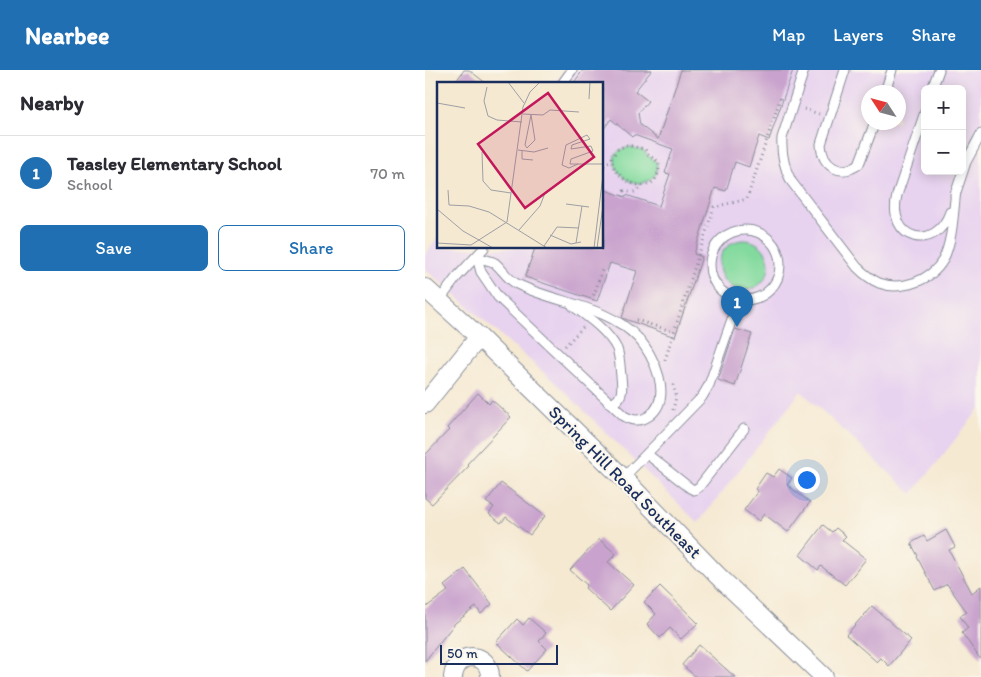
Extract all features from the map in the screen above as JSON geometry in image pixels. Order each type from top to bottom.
[{"type":"street","name":"Spring Hill Road Southeast","points":[[425,288],[479,337],[623,478],[717,576],[825,677]]},
{"type":"street","points":[[425,404],[479,337]]},
{"type":"street","points":[[453,677],[454,670],[461,660],[472,657],[479,658],[488,666],[490,677]]},
{"type":"lane","points":[[564,82],[573,70]]},
{"type":"lane","points":[[804,70],[782,138],[781,149],[785,170],[791,181],[864,274],[881,284],[902,286],[915,283],[931,274],[943,260],[948,244],[956,191]]},
{"type":"lane","points":[[845,70],[821,144],[826,162],[832,167],[846,170],[854,168],[859,164],[872,130]]},
{"type":"lane","points":[[887,85],[892,70]]},
{"type":"lane","points":[[934,85],[939,70]]},
{"type":"lane","points":[[921,124],[894,208],[896,220],[902,228],[909,234],[926,237],[942,228],[947,220],[966,162],[981,134]]},
{"type":"lane","points":[[742,230],[754,231],[764,236],[773,244],[779,259],[778,276],[764,294],[753,299],[739,299],[731,297],[721,290],[714,281],[711,271],[711,259],[715,248],[722,239],[731,233],[742,230]]},
{"type":"lane","points":[[439,301],[456,278],[483,249]]},
{"type":"lane","points":[[477,257],[493,262],[515,283],[589,308],[627,329],[638,338],[654,363],[661,387],[661,397],[652,414],[645,418],[631,420],[624,416],[498,297],[481,272],[477,257]]},
{"type":"lane","points":[[562,299],[582,312],[601,328],[613,342],[617,351],[622,394],[618,400],[613,403],[609,402]]},
{"type":"lane","points":[[623,478],[702,397],[709,384],[739,299]]},
{"type":"lane","points":[[647,454],[694,490],[699,487],[744,429]]},
{"type":"path","points":[[667,368],[665,360],[714,207],[747,199],[782,93]]},
{"type":"path","points":[[626,146],[639,147],[647,151],[659,163],[659,170],[654,181],[642,185],[632,184],[622,177],[612,161],[614,154],[626,146]]},
{"type":"path","points":[[604,163],[612,161]]},
{"type":"path","points":[[622,196],[624,191],[637,192],[642,185]]},
{"type":"path","points":[[668,416],[675,404],[676,398],[673,382]]},
{"type":"shaded area","points":[[565,70],[981,70],[981,407],[912,494],[801,391],[698,523],[559,386],[425,269],[425,255],[437,239],[437,249],[604,249],[604,82],[556,82]]},
{"type":"green space","points":[[630,147],[643,150],[657,163],[656,174],[649,180],[635,183],[622,176],[617,170],[615,155],[620,150]]},
{"type":"green space","points":[[739,240],[749,240],[762,247],[769,260],[769,270],[762,283],[749,290],[739,290],[730,286],[723,279],[719,270],[719,260],[723,251],[730,244]]},
{"type":"building","points":[[464,70],[469,70],[484,82],[455,82]]},
{"type":"building","points":[[583,70],[652,70],[635,91],[648,101],[638,113],[640,125],[658,139],[681,70],[793,70],[769,140],[759,136],[749,167],[735,162],[726,191],[715,188],[694,254],[702,257],[675,337],[622,318],[637,271],[610,263],[597,301],[525,277],[535,249],[604,249],[604,189],[659,206],[670,174],[665,173],[673,149],[634,135],[632,137],[611,119],[604,129],[604,82],[574,82]]},
{"type":"building","points":[[735,329],[752,334],[735,386],[718,380]]},
{"type":"building","points":[[478,393],[489,404],[492,400],[511,417],[467,464],[469,466],[432,504],[425,498],[425,455],[449,430],[447,428]]},
{"type":"building","points":[[779,469],[792,478],[787,485],[810,502],[788,532],[764,514],[759,521],[744,510],[758,491],[755,489],[766,473],[773,477]]},
{"type":"building","points":[[501,483],[545,516],[530,535],[506,517],[501,523],[489,514],[494,507],[486,502]]},
{"type":"building","points":[[823,525],[832,532],[836,528],[846,536],[842,540],[866,559],[845,585],[821,566],[818,570],[800,555]]},
{"type":"building","points":[[946,530],[955,547],[949,550],[972,593],[981,586],[981,660],[962,633],[968,628],[960,616],[967,612],[947,584],[935,591],[911,543],[924,536],[927,541]]},
{"type":"building","points":[[599,539],[616,554],[608,562],[634,585],[610,611],[585,588],[587,585],[570,570]]},
{"type":"building","points":[[465,569],[492,604],[481,614],[476,607],[455,623],[425,661],[425,608],[448,591],[444,586]]},
{"type":"building","points":[[660,586],[698,623],[681,639],[670,628],[660,638],[647,624],[656,614],[644,602]]},
{"type":"building","points":[[872,606],[911,640],[889,666],[881,658],[877,662],[846,635]]},
{"type":"building","points":[[529,618],[546,633],[539,641],[547,649],[527,671],[496,642],[517,619],[523,625]]},
{"type":"building","points":[[699,645],[735,677],[696,677],[682,665]]},
{"type":"place","name":"Teasley Elementary School","points":[[737,327]]}]
